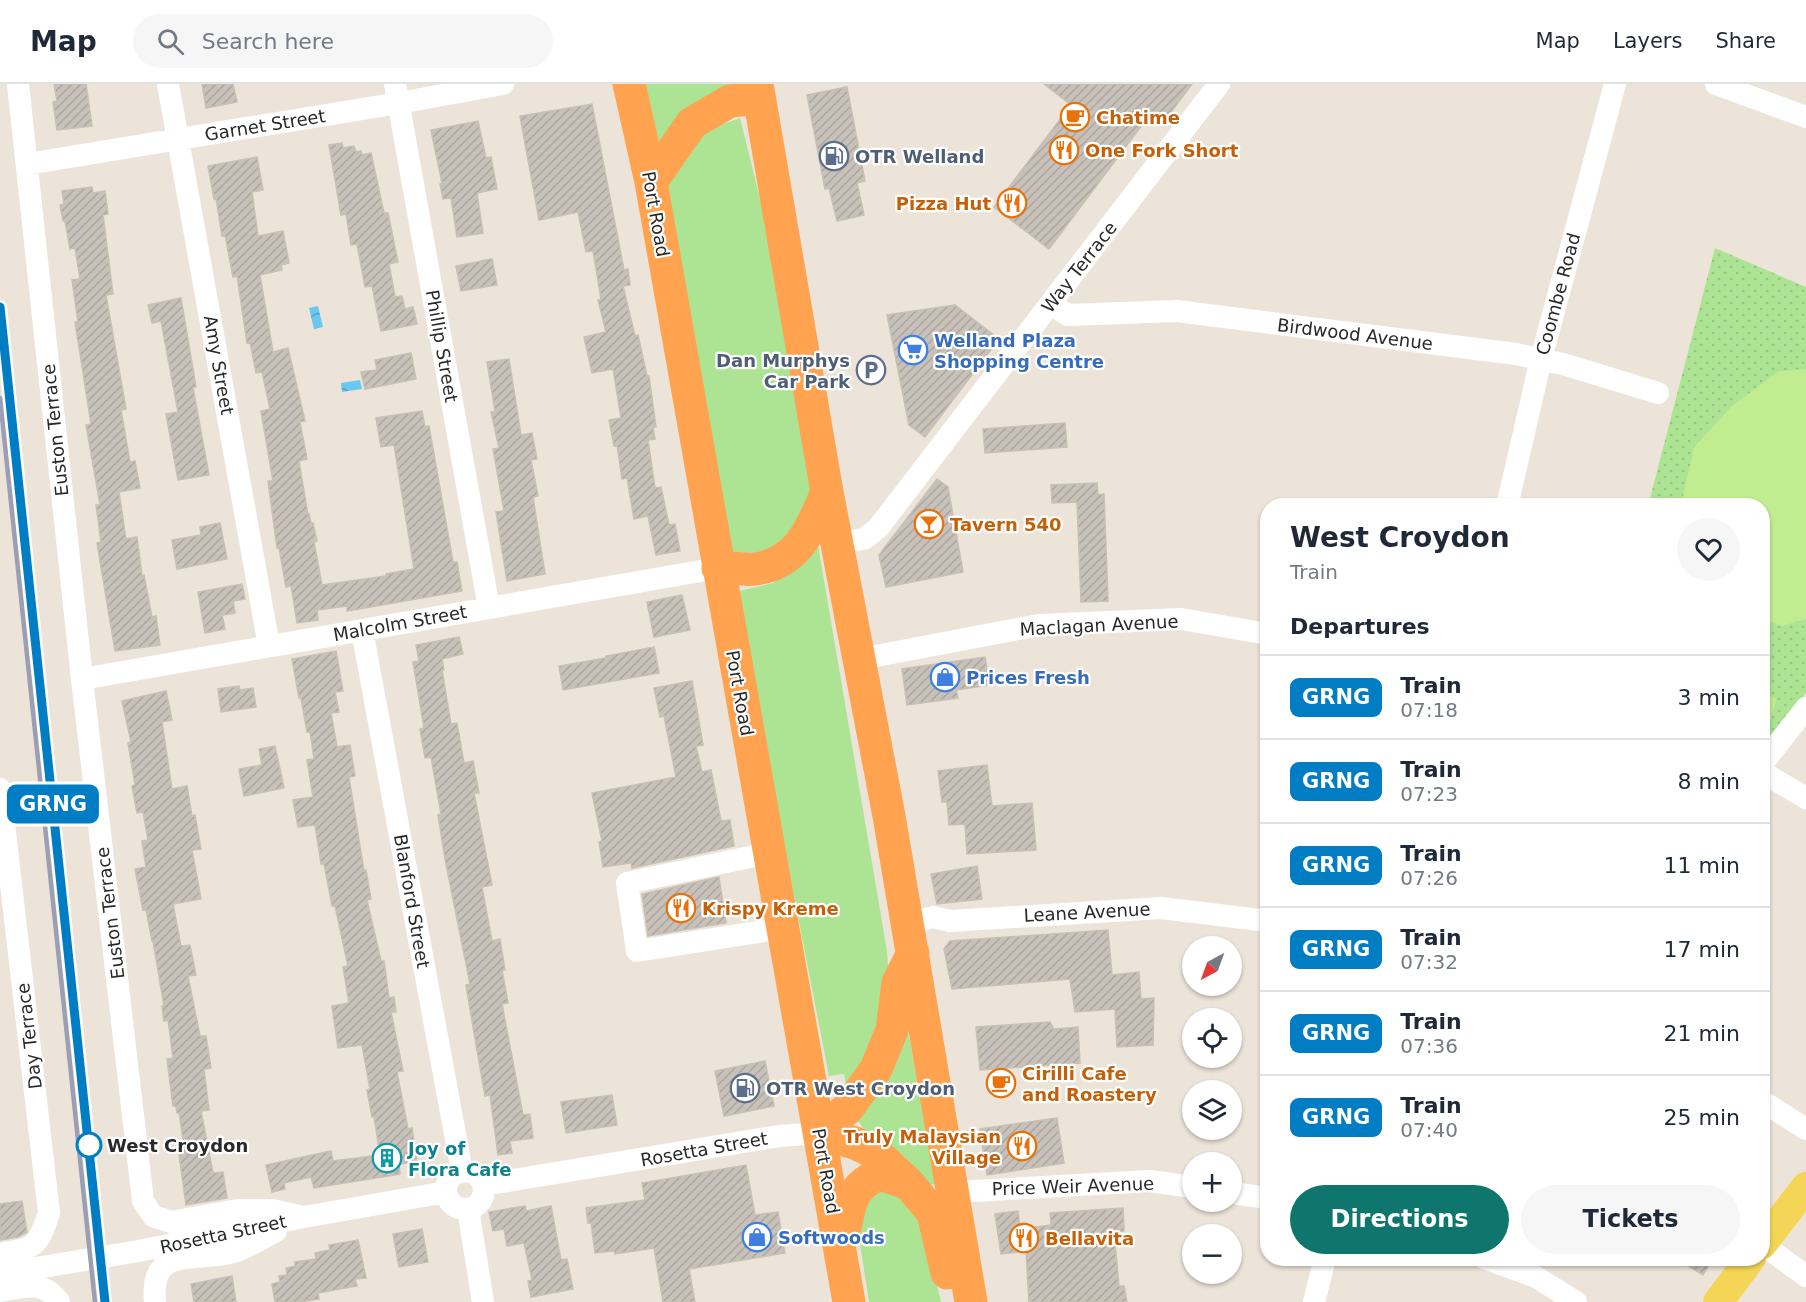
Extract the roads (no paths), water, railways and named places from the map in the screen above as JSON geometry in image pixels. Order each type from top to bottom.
[{"type":"highway","name":"Port Road","points":[[628,84],[651,182],[849,1302]]},
{"type":"highway","points":[[651,182],[692,123],[730,101],[758,91],[827,492],[860,659],[910,939],[971,1302]]},
{"type":"highway","points":[[718,568],[757,569],[783,559],[802,543],[809,533],[827,492]]},
{"type":"highway","points":[[819,1132],[848,1108],[876,1068],[892,1030],[898,983],[910,939]]},
{"type":"highway","points":[[819,1132],[855,1143],[876,1153],[909,1184],[933,1214],[953,1296],[964,1302]]},
{"type":"highway","points":[[839,1248],[846,1227],[850,1200],[866,1180],[880,1174],[909,1184]]},
{"type":"main road","points":[[1770,1234],[1806,1187]]},
{"type":"main road","points":[[1718,1302],[1745,1266]]},
{"type":"street","name":"Euston Terrace","points":[[18,84],[82,679],[143,1201],[153,1216],[171,1222],[237,1210],[272,1210],[304,1217]]},
{"type":"street","name":"Amy Street","points":[[168,84],[269,646]]},
{"type":"street","name":"Garnet Street","points":[[27,164],[178,140],[397,94],[503,84]]},
{"type":"street","name":"Way Terrace","points":[[838,543],[864,539],[878,528],[1218,84]]},
{"type":"street","name":"Coombe Road","points":[[1509,498],[1540,359],[1616,84]]},
{"type":"street","points":[[1716,84],[1806,117]]},
{"type":"street","name":"Phillip Street","points":[[397,94],[489,608]]},
{"type":"street","name":"Birdwood Avenue","points":[[1050,304],[1068,315],[1178,311],[1516,354],[1563,364],[1658,393]]},
{"type":"street","name":"Malcolm Street","points":[[82,679],[718,568]]},
{"type":"street","name":"Maclagan Avenue","points":[[860,659],[1039,625],[1181,619],[1260,633]]},
{"type":"street","name":"Blanford Street","points":[[362,630],[462,1172]]},
{"type":"street","points":[[1770,754],[1806,708]]},
{"type":"street","points":[[1770,777],[1806,798]]},
{"type":"street","name":"Day Terrace","points":[[0,789],[49,1213],[40,1240],[30,1248],[0,1254]]},
{"type":"street","points":[[769,853],[627,883],[637,951],[783,928]]},
{"type":"street","name":"Leane Avenue","points":[[910,939],[933,917],[950,921],[1161,908],[1260,920]]},
{"type":"street","points":[[1770,1106],[1806,1129]]},
{"type":"street","name":"Rosetta Street","points":[[483,1185],[779,1136],[819,1132]]},
{"type":"street","points":[[462,1172],[474,1174],[483,1185],[483,1195],[480,1201],[468,1209],[455,1206],[450,1202],[446,1192],[450,1178],[462,1172]]},
{"type":"street","name":"Price Weir Avenue","points":[[954,1192],[1150,1181],[1182,1186]]},
{"type":"street","name":"Rosetta Street","points":[[0,1274],[139,1251],[304,1217],[446,1192]]},
{"type":"street","points":[[1242,1194],[1260,1197]]},
{"type":"street","points":[[468,1209],[483,1302]]},
{"type":"street","points":[[155,1302],[154,1291],[158,1271],[171,1261],[234,1252],[304,1217]]},
{"type":"street","points":[[1770,1250],[1806,1276]]},
{"type":"street","points":[[1314,1302],[1323,1266]]},
{"type":"street","points":[[1506,1266],[1536,1277],[1576,1302]]},
{"type":"street","points":[[0,1291],[38,1286],[52,1291],[59,1302]]},
{"type":"water","points":[[318,306],[323,327],[314,329],[309,308]]},
{"type":"water","points":[[360,380],[362,389],[342,392],[341,383]]},
{"type":"railway","points":[[0,307],[105,1302]]},
{"type":"railway","points":[[0,398],[95,1302]]},
{"type":"train","name":"GRNG","points":[[0,307],[105,1302]]},
{"type":"place","name":"Chatime","points":[[1075,117]]},
{"type":"place","name":"One Fork Short","points":[[1064,150]]},
{"type":"place","name":"OTR Welland","points":[[834,156]]},
{"type":"place","name":"Pizza Hut","points":[[1012,203]]},
{"type":"place","name":"Welland Plaza Shopping Centre","points":[[913,350]]},
{"type":"place","name":"Dan Murphys Car Park","points":[[871,370]]},
{"type":"place","name":"Tavern 540","points":[[929,524]]},
{"type":"place","name":"Prices Fresh","points":[[945,677]]},
{"type":"place","name":"Krispy Kreme","points":[[681,908]]},
{"type":"place","name":"Cirilli Cafe and Roastery","points":[[1001,1083]]},
{"type":"place","name":"OTR West Croydon","points":[[745,1088]]},
{"type":"place","name":"West Croydon","points":[[89,1145]]},
{"type":"place","name":"Truly Malaysian Village","points":[[1022,1146]]},
{"type":"place","name":"Joy of Flora Cafe","points":[[387,1158]]},
{"type":"place","name":"Softwoods","points":[[757,1237]]},
{"type":"place","name":"Bellavita","points":[[1024,1238]]}]
